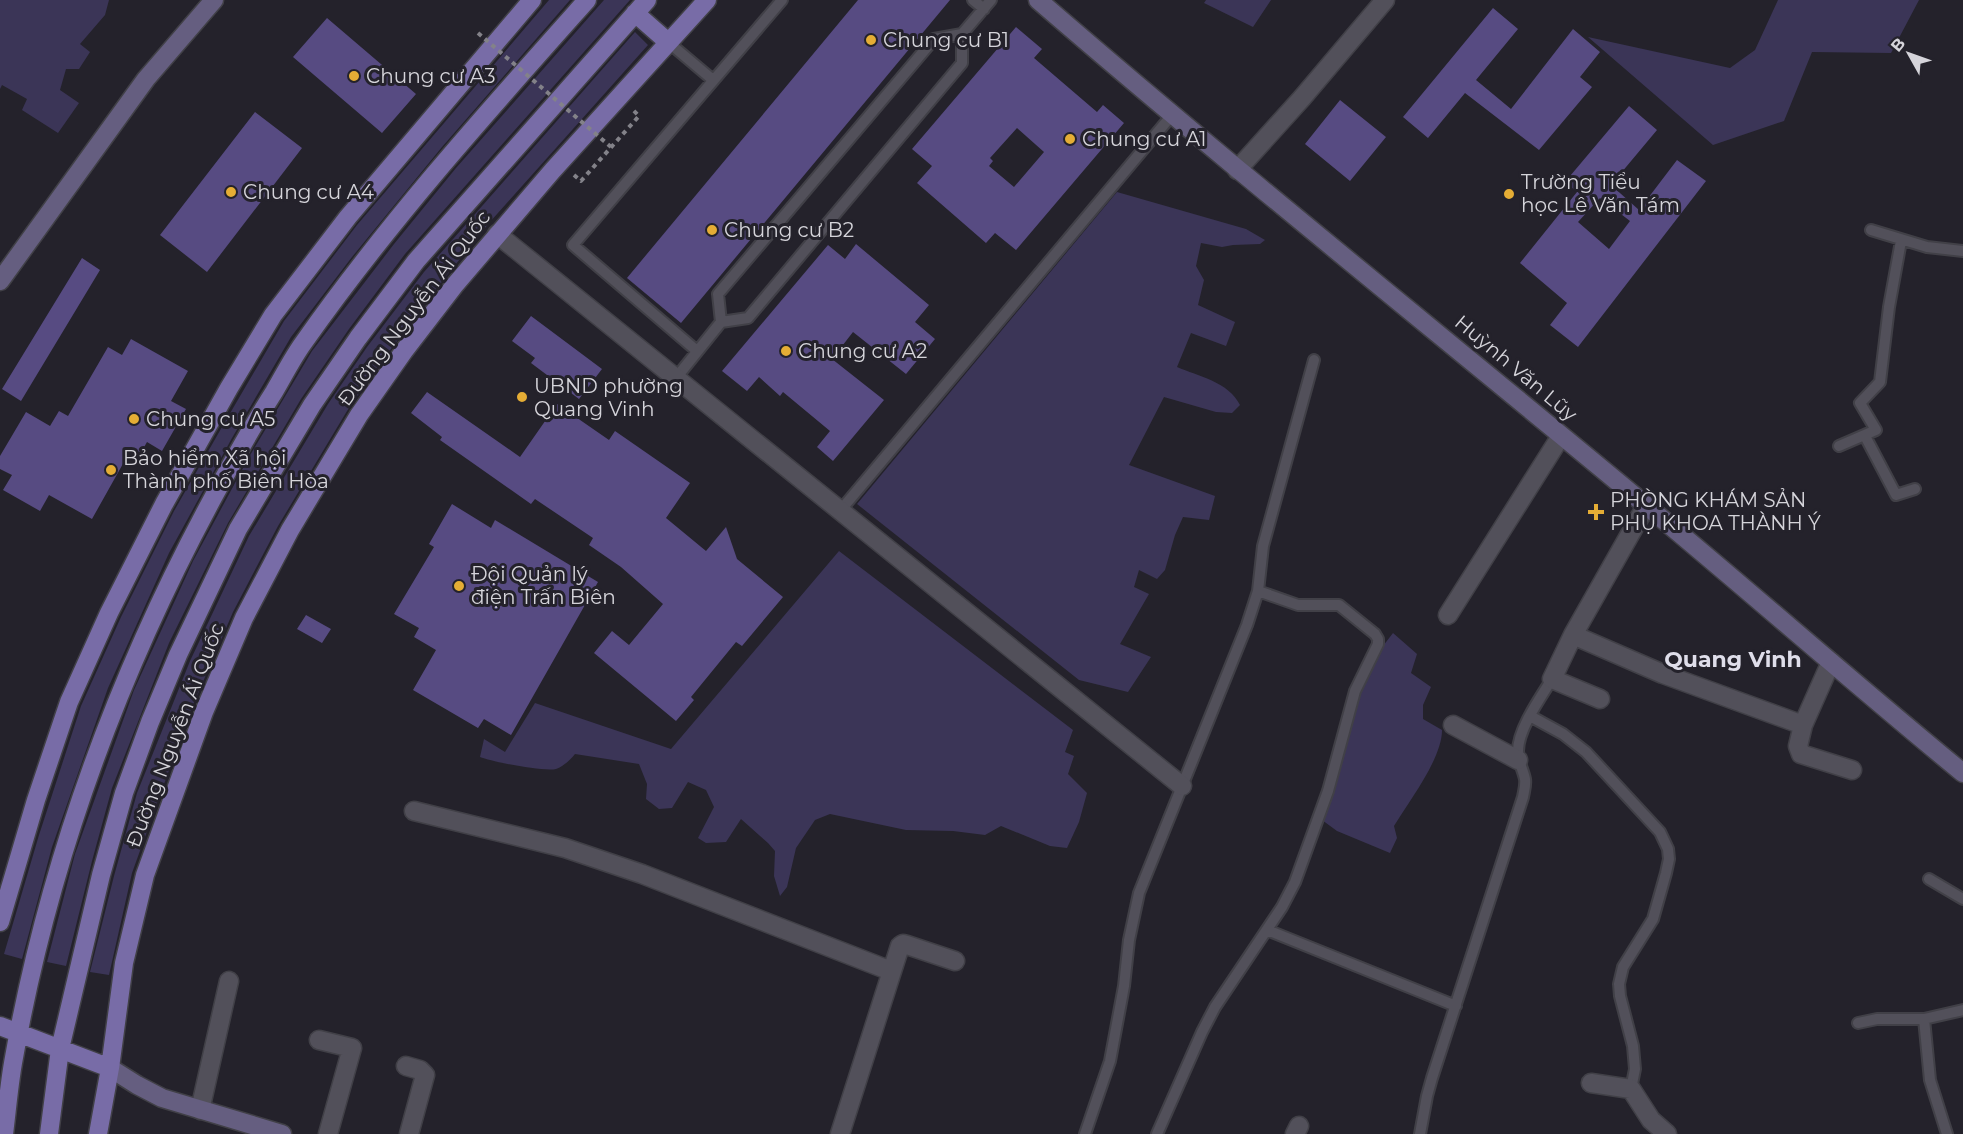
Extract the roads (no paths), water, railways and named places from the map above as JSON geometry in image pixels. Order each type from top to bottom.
[{"type":"main road","points":[[0,922],[36,800],[69,702],[109,613],[164,504],[224,398],[273,315],[348,217],[532,0]]},
{"type":"main road","points":[[4,1134],[12,1066],[32,971],[64,851],[121,690],[183,553],[234,458],[302,344],[364,261],[435,174],[586,0]]},
{"type":"main road","name":"Đường Nguyễn Ái Quốc","points":[[98,1134],[110,1068],[124,963],[145,875],[204,712],[244,618],[290,530],[359,415],[404,351],[497,234],[707,0]]},
{"type":"main road","points":[[641,6],[668,42]]},
{"type":"main road","name":"Đường Nguyễn Ái Quốc","points":[[49,1134],[60,1049],[98,886],[124,793],[178,655],[238,529],[312,405],[358,338],[416,261],[641,6]]},
{"type":"main road","points":[[0,1026],[110,1068]]},
{"type":"street","points":[[0,281],[146,79],[214,0]]},
{"type":"street","name":"Huỳnh Văn Lũy","points":[[1038,0],[1237,170],[1437,332],[1963,773]]},
{"type":"street","points":[[1237,170],[1385,0]]},
{"type":"street","points":[[497,234],[1182,786]]},
{"type":"street","points":[[1448,615],[1562,436]]},
{"type":"street","points":[[1600,699],[1552,679],[1573,635],[1646,506]]},
{"type":"street","points":[[1573,635],[1654,670],[1803,725]]},
{"type":"street","points":[[1831,662],[1803,725],[1798,746],[1801,754],[1852,770]]},
{"type":"street","points":[[1453,725],[1518,760]]},
{"type":"street","points":[[414,811],[565,848],[642,874],[891,971]]},
{"type":"street","points":[[840,1134],[900,946],[903,944],[955,961]]},
{"type":"street","points":[[200,1110],[229,981]]},
{"type":"street","points":[[320,1040],[352,1048],[328,1134]]},
{"type":"street","points":[[406,1066],[420,1070],[425,1075],[410,1134]]},
{"type":"street","points":[[110,1068],[150,1093],[282,1134]]},
{"type":"street","points":[[1591,1083],[1631,1089],[1651,1120],[1667,1134]]},
{"type":"lane","points":[[698,351],[573,245],[782,0]]},
{"type":"lane","points":[[973,0],[984,9]]},
{"type":"lane","points":[[721,322],[718,294],[934,39],[962,34],[992,0]]},
{"type":"lane","points":[[676,378],[721,322],[748,318],[955,72],[962,63],[962,34]]},
{"type":"lane","points":[[668,42],[713,80]]},
{"type":"lane","points":[[840,511],[1172,115]]},
{"type":"lane","points":[[1871,230],[1927,248],[1963,251]]},
{"type":"lane","points":[[1839,446],[1876,430],[1860,403],[1880,382],[1889,307],[1901,241]]},
{"type":"lane","points":[[1085,1134],[1110,1061],[1138,893],[1247,625],[1258,591],[1263,546],[1314,360]]},
{"type":"lane","points":[[1865,436],[1896,495],[1915,489]]},
{"type":"lane","points":[[1157,1134],[1206,1023],[1282,907],[1295,882],[1328,791],[1355,691],[1378,644],[1375,634],[1339,605],[1298,605],[1258,591]]},
{"type":"lane","points":[[1420,1134],[1427,1096],[1523,797],[1525,778],[1518,760],[1520,739],[1530,716],[1552,679]]},
{"type":"lane","points":[[1530,716],[1563,734],[1586,752],[1660,832],[1668,849],[1669,859],[1653,919],[1623,967],[1618,984],[1633,1046],[1635,1069],[1631,1089]]},
{"type":"lane","points":[[1929,879],[1963,899]]},
{"type":"lane","points":[[1267,930],[1456,1006]]},
{"type":"lane","points":[[1858,1023],[1877,1019],[1924,1019],[1963,1010]]},
{"type":"lane","points":[[1924,1019],[1930,1080],[1947,1134]]},
{"type":"place","name":"Chung cư B1","points":[[871,40]]},
{"type":"place","name":"Chung cư A3","points":[[354,76]]},
{"type":"place","name":"Chung cư A1","points":[[1070,139]]},
{"type":"place","name":"Chung cư A4","points":[[231,192]]},
{"type":"place","name":"Trường Tiểu học Lê Văn Tám","points":[[1509,194]]},
{"type":"place","name":"Chung cư B2","points":[[712,230]]},
{"type":"place","name":"Chung cư A2","points":[[786,351]]},
{"type":"place","name":"UBND phường Quang Vinh","points":[[522,397]]},
{"type":"place","name":"Chung cư A5","points":[[134,419]]},
{"type":"place","name":"Bảo hiểm Xã hội Thành phố Biên Hòa","points":[[111,470]]},
{"type":"place","name":"PHÒNG KHÁM SẢN PHỤ KHOA THÀNH Ý","points":[[1596,512]]},
{"type":"place","name":"Đội Quản lý điện Trấn Biên","points":[[459,586]]},
{"type":"district","name":"Quang Vinh","points":[[1733,659]]}]
